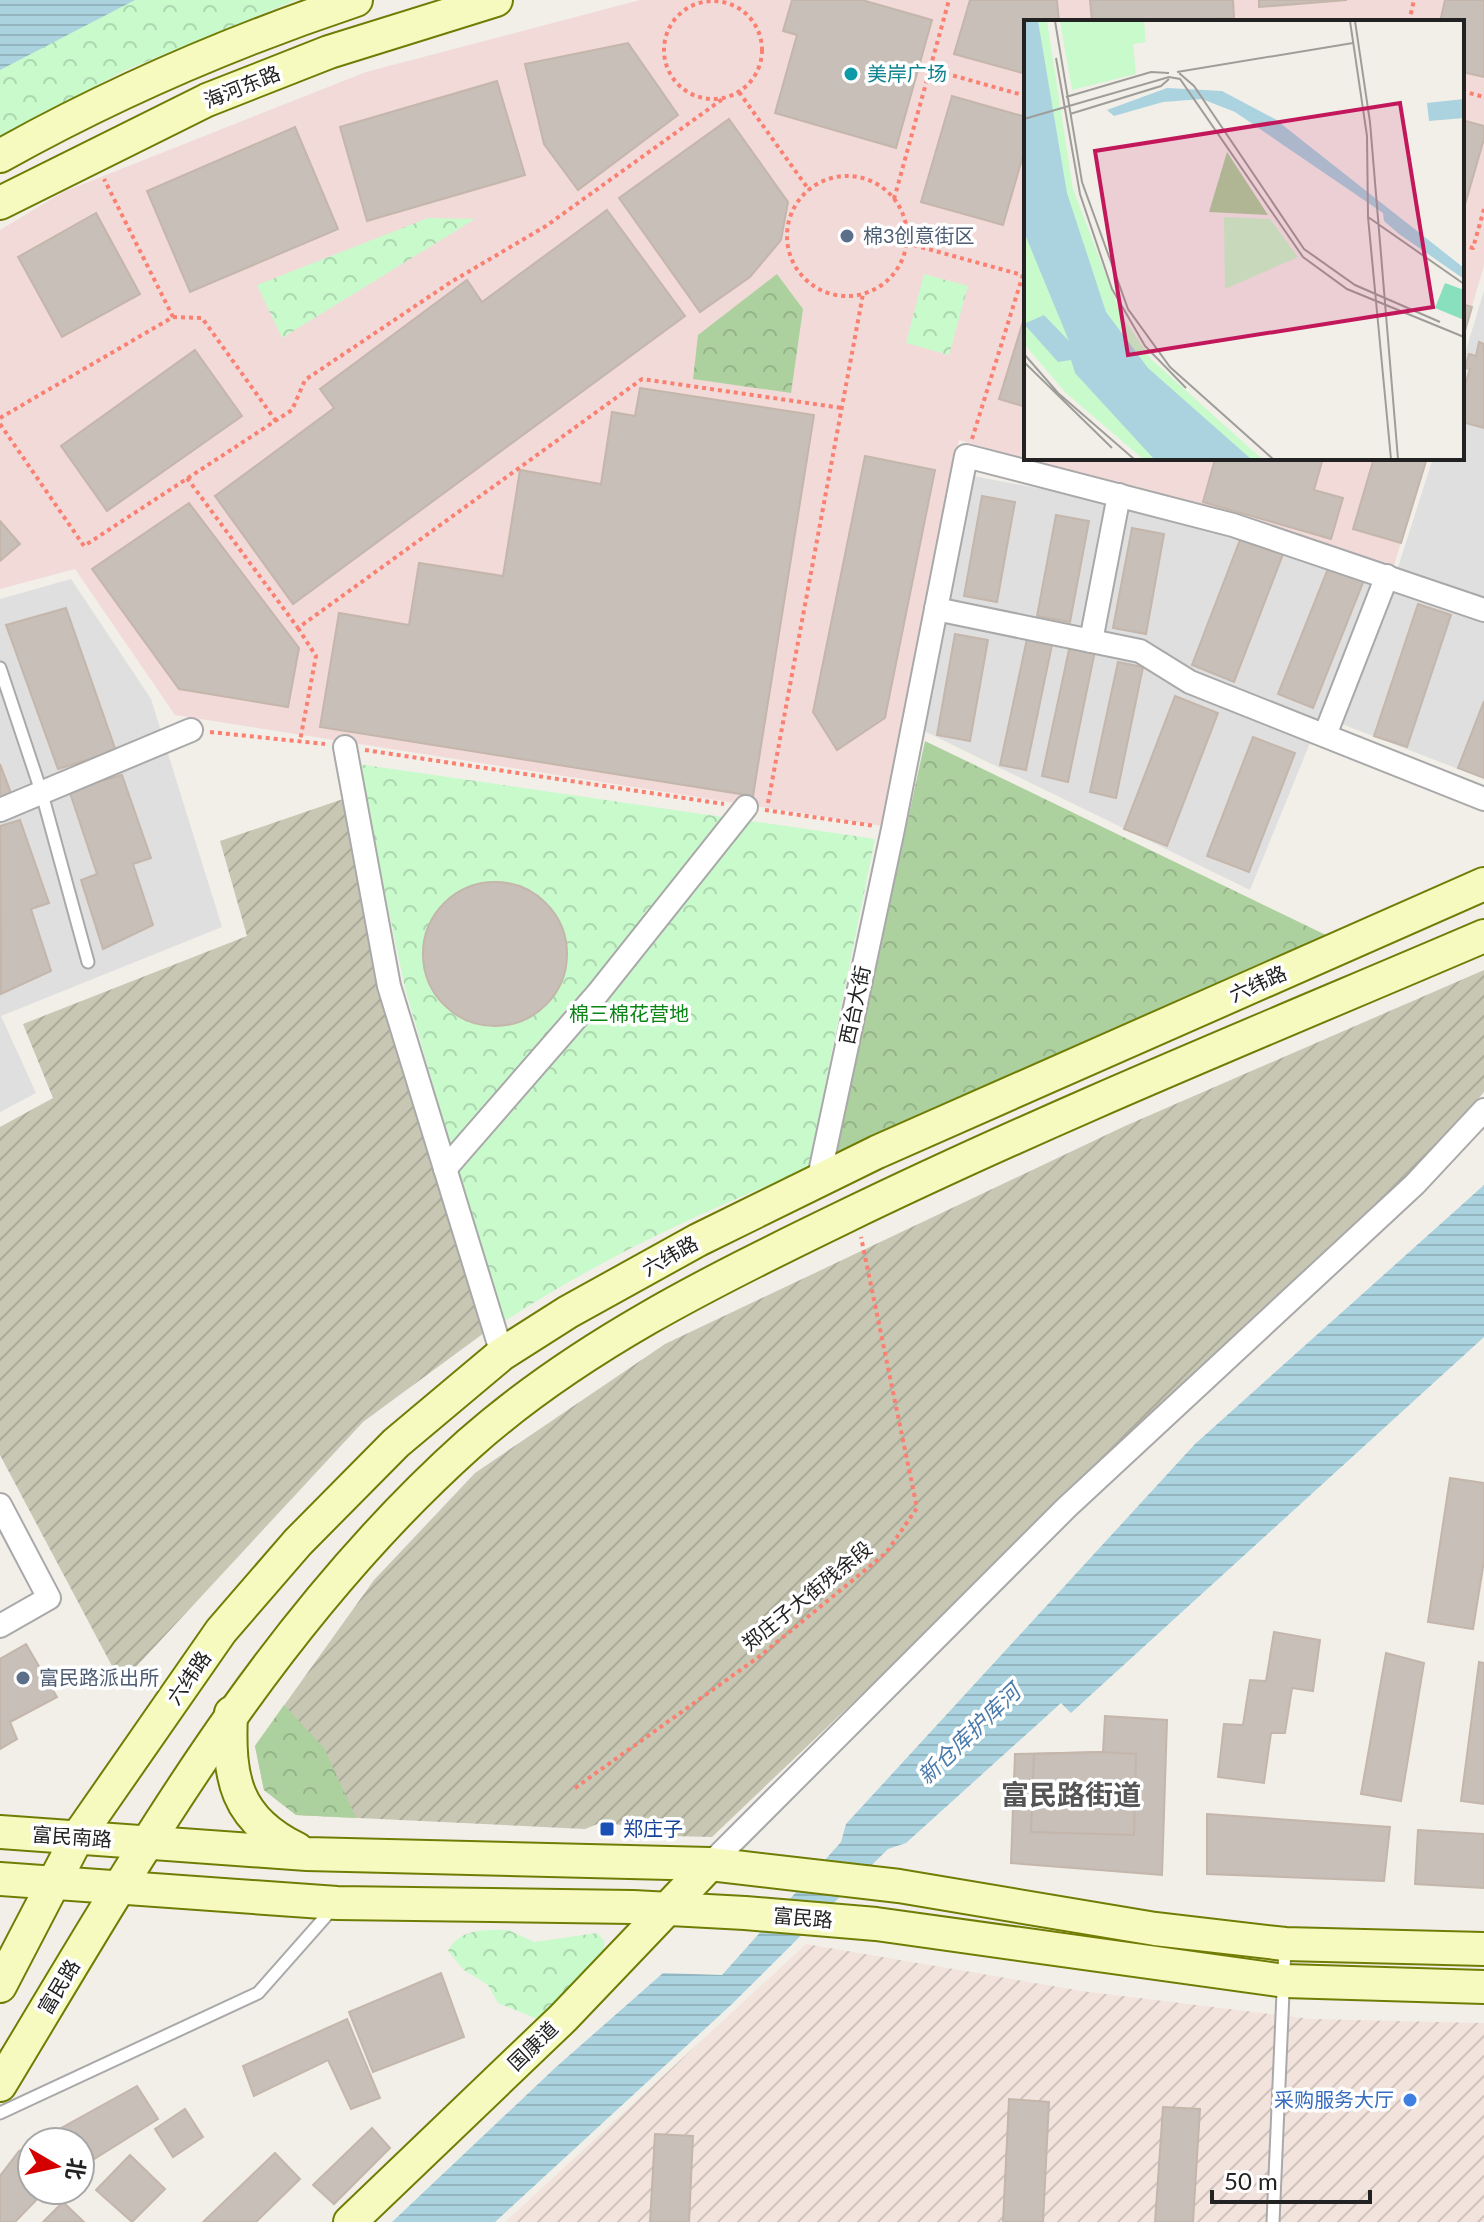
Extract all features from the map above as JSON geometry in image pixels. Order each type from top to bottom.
[{"type":"main road","name":"海河东路","points":[[0,156],[152,79],[297,20],[356,0]]},
{"type":"main road","name":"海河东路","points":[[0,203],[207,100],[329,52],[496,0]]},
{"type":"main road","name":"六纬路","points":[[53,1884],[77,1838],[221,1631],[298,1542],[396,1443],[502,1354],[698,1240],[818,1182],[1484,884]]},
{"type":"main road","points":[[119,1889],[145,1842],[231,1713],[357,1555],[469,1444],[546,1382],[719,1278],[855,1212],[1111,1096],[1484,936]]},
{"type":"main road","points":[[231,1713],[233,1767],[249,1816],[269,1836],[307,1854]]},
{"type":"main road","name":"富民南路","points":[[0,1832],[145,1842]]},
{"type":"main road","points":[[145,1842],[307,1854],[710,1864],[899,1886],[1155,1929],[1285,1944],[1484,1949]]},
{"type":"main road","name":"国康道","points":[[350,2222],[563,2018],[710,1864]]},
{"type":"main road","name":"富民路","points":[[0,1879],[337,1903],[667,1908],[745,1913],[876,1924],[1285,1981],[1381,1987],[1484,1987]]},
{"type":"main road","points":[[0,1986],[53,1884]]},
{"type":"main road","name":"富民路","points":[[0,2085],[119,1889]]},
{"type":"street","points":[[966,456],[1233,525],[1484,610]]},
{"type":"street","name":"西台大街","points":[[818,1182],[893,829],[966,456]]},
{"type":"street","points":[[1091,641],[1119,495]]},
{"type":"street","points":[[1325,735],[1387,576]]},
{"type":"street","points":[[936,609],[1140,651],[1190,682],[1484,799]]},
{"type":"street","points":[[0,810],[191,730]]},
{"type":"street","points":[[345,747],[389,986],[502,1354]]},
{"type":"street","points":[[445,1169],[756,809]]},
{"type":"street","points":[[710,1864],[1066,1508],[1415,1184],[1484,1110]]},
{"type":"street","points":[[0,1505],[49,1598],[0,1626]]},
{"type":"lane","points":[[0,668],[42,794],[88,962]]},
{"type":"lane","points":[[0,2113],[258,1993],[337,1903]]},
{"type":"lane","points":[[1273,2222],[1285,1944]]},
{"type":"path","points":[[894,199],[949,0]]},
{"type":"path","points":[[1409,20],[1414,0]]},
{"type":"path","points":[[0,424],[84,546],[292,410],[305,380],[451,282],[546,226],[724,98],[739,92],[759,69],[761,39],[754,23],[743,11],[728,3],[704,1],[680,14],[670,28],[665,44],[665,61],[681,87],[709,99],[724,98]]},
{"type":"path","points":[[930,69],[1024,95]]},
{"type":"path","points":[[739,92],[809,190]]},
{"type":"path","points":[[1464,92],[1484,97]]},
{"type":"path","points":[[92,155],[173,317]]},
{"type":"path","points":[[839,176],[860,177],[879,185],[894,199],[904,217],[906,243],[894,273],[880,286],[863,294],[844,296],[826,293],[809,283],[796,269],[788,252],[786,231],[792,211],[809,190],[839,176]]},
{"type":"path","points":[[1464,246],[1473,248],[1484,209]]},
{"type":"path","points":[[906,243],[1024,275],[966,456]]},
{"type":"path","points":[[756,809],[842,408],[863,294]]},
{"type":"path","points":[[0,418],[173,317],[202,318],[276,421]]},
{"type":"path","points":[[298,628],[642,379],[842,408]]},
{"type":"path","points":[[187,478],[316,656],[300,741]]},
{"type":"path","points":[[191,730],[345,747],[893,829]]},
{"type":"path","name":"郑庄子大街残余段","points":[[575,1788],[772,1647],[886,1553],[917,1508],[855,1212]]},
{"type":"shaded area","name":"棉3创意街区","points":[[640,0],[1484,0],[1484,266],[1464,332],[1464,20],[1024,20],[1024,459],[959,440],[889,827],[175,715],[75,569],[0,589],[0,230],[63,192],[366,72]]},
{"type":"shaded area","points":[[1484,291],[1484,779],[1321,716],[1250,890],[924,731],[973,476],[1095,499],[1226,531],[1392,586],[1432,460],[1464,460],[1464,356]]},
{"type":"shaded area","name":"棉3创意街区","points":[[1026,460],[1425,460],[1393,569]]},
{"type":"shaded area","points":[[71,579],[151,699],[222,927],[1,1016],[36,1093],[0,1112],[0,599]]},
{"type":"shaded area","points":[[346,798],[384,1008],[484,1333],[363,1422],[121,1683],[0,1455],[0,1127],[53,1098],[23,1024],[247,936],[220,841]]},
{"type":"shaded area","points":[[1484,970],[1484,1092],[1444,1139],[712,1837],[632,1835],[622,1825],[600,1823],[585,1829],[296,1815],[264,1790],[255,1746],[374,1580],[475,1473],[665,1344],[1125,1126]]},
{"type":"shaded area","points":[[806,1944],[1082,1991],[1312,2019],[1484,2023],[1484,2222],[505,2222]]},
{"type":"green space","points":[[0,0],[296,0],[126,70],[0,136]]},
{"type":"green space","points":[[428,218],[475,219],[282,338],[257,285]]},
{"type":"green space","points":[[777,274],[803,309],[791,393],[693,379],[698,335]]},
{"type":"green space","points":[[924,274],[968,286],[949,355],[906,343]]},
{"type":"green space","points":[[925,741],[1328,936],[835,1153]]},
{"type":"green space","name":"棉三棉花营地","points":[[358,764],[875,839],[808,1169],[651,1238],[576,1278],[502,1323],[405,988]]},
{"type":"green space","points":[[284,1705],[324,1748],[356,1818],[296,1815],[264,1790],[255,1746]]},
{"type":"green space","points":[[508,1930],[534,1942],[597,1933],[604,1941],[604,1956],[540,2020],[498,2003],[488,1985],[464,1970],[448,1951],[466,1934]]},
{"type":"water","points":[[0,0],[135,0],[0,70]]},
{"type":"water","name":"新仓库护库河","points":[[1484,1185],[1484,1337],[1071,1713],[1061,1703],[906,1843],[888,1849],[732,2004],[495,2222],[392,2222],[555,2068],[663,1973],[722,1975],[841,1842],[846,1824],[1195,1444]]},
{"type":"building","name":"美岸广场","points":[[792,0],[862,0],[932,20],[896,148],[775,113],[797,35],[783,31]]},
{"type":"building","name":"美岸广场","points":[[970,0],[1057,0],[1059,20],[1024,20],[1024,73],[954,54]]},
{"type":"building","points":[[1090,0],[1233,0],[1234,18],[1092,20]]},
{"type":"building","points":[[1259,0],[1347,0],[1259,7]]},
{"type":"building","points":[[1445,0],[1484,0],[1484,77],[1464,72],[1464,20],[1440,20]]},
{"type":"building","points":[[628,43],[678,115],[578,190],[544,144],[525,64]]},
{"type":"building","points":[[497,81],[525,175],[367,221],[340,127]]},
{"type":"building","name":"美岸广场","points":[[952,96],[1024,116],[1024,152],[1003,225],[921,202]]},
{"type":"building","points":[[729,119],[788,202],[781,240],[750,277],[700,312],[619,198]]},
{"type":"building","points":[[1464,121],[1484,126],[1484,139],[1464,208]]},
{"type":"building","points":[[295,127],[338,229],[190,292],[147,191]]},
{"type":"building","points":[[607,210],[685,316],[293,604],[215,496],[334,408],[320,389],[467,280],[482,302]]},
{"type":"building","points":[[96,213],[140,294],[62,337],[18,257]]},
{"type":"building","points":[[1464,305],[1472,307],[1464,334]]},
{"type":"building","points":[[1024,318],[1024,406],[999,399]]},
{"type":"building","points":[[1479,342],[1484,344],[1484,428],[1464,423],[1464,388],[1470,369],[1465,368],[1469,354],[1476,356]]},
{"type":"building","points":[[195,350],[242,416],[107,511],[61,446]]},
{"type":"building","points":[[640,388],[814,415],[753,796],[320,727],[339,613],[409,625],[419,563],[503,576],[520,470],[601,484],[612,412],[635,416]]},
{"type":"building","points":[[865,456],[935,470],[885,718],[837,750],[813,712]]},
{"type":"building","points":[[1215,460],[1322,460],[1314,490],[1343,498],[1331,539],[1203,502]]},
{"type":"building","points":[[1373,460],[1426,460],[1401,543],[1353,529]]},
{"type":"building","points":[[982,496],[1015,502],[997,602],[964,596]]},
{"type":"building","points":[[189,503],[299,648],[288,707],[179,689],[92,569]]},
{"type":"building","points":[[1056,515],[1089,521],[1070,622],[1037,616]]},
{"type":"building","points":[[0,521],[20,544],[0,561]]},
{"type":"building","points":[[1132,528],[1164,534],[1146,634],[1113,628]]},
{"type":"building","points":[[1243,532],[1285,549],[1234,682],[1192,665]]},
{"type":"building","points":[[1329,566],[1364,580],[1313,708],[1278,694]]},
{"type":"building","points":[[1418,604],[1451,615],[1407,747],[1374,736]]},
{"type":"building","points":[[66,608],[116,751],[58,769],[6,625]]},
{"type":"building","points":[[955,634],[988,640],[970,741],[937,735]]},
{"type":"building","points":[[1028,634],[1053,640],[1026,770],[1000,765]]},
{"type":"building","points":[[1070,645],[1095,651],[1068,782],[1042,776]]},
{"type":"building","points":[[1118,662],[1143,667],[1116,798],[1090,792]]},
{"type":"building","points":[[1175,696],[1218,713],[1167,846],[1124,829]]},
{"type":"building","points":[[1484,701],[1484,778],[1458,768]]},
{"type":"building","points":[[1253,737],[1295,753],[1249,872],[1207,856]]},
{"type":"building","points":[[0,764],[11,793],[0,797]]},
{"type":"building","points":[[122,775],[151,858],[133,864],[153,925],[103,949],[81,880],[97,874],[69,790]]},
{"type":"building","points":[[20,820],[49,903],[31,909],[51,971],[1,994],[0,826]]},
{"type":"building","points":[[495,882],[522,888],[546,903],[561,927],[567,954],[561,981],[546,1005],[522,1020],[495,1026],[468,1020],[444,1005],[429,981],[423,954],[429,927],[444,903],[468,888]]},
{"type":"building","points":[[1450,1478],[1484,1483],[1484,1561],[1473,1629],[1428,1622]]},
{"type":"building","points":[[1274,1632],[1320,1640],[1313,1691],[1292,1688],[1285,1733],[1271,1733],[1264,1783],[1218,1777],[1224,1724],[1243,1725],[1250,1680],[1266,1681]]},
{"type":"building","name":"富民路派出所","points":[[26,1644],[57,1697],[10,1722],[17,1739],[0,1749],[0,1659]]},
{"type":"building","points":[[1386,1653],[1424,1663],[1401,1801],[1361,1794]]},
{"type":"building","points":[[1479,1662],[1484,1663],[1484,1804],[1461,1801]]},
{"type":"building","points":[[1105,1716],[1167,1720],[1162,1875],[1011,1863],[1015,1754],[1103,1752]]},
{"type":"building","points":[[1034,1754],[1136,1754],[1134,1835],[1031,1832]]},
{"type":"building","points":[[1207,1814],[1390,1827],[1384,1881],[1207,1874]]},
{"type":"building","points":[[1418,1830],[1484,1834],[1484,1888],[1415,1884]]},
{"type":"building","points":[[441,1973],[464,2037],[373,2072],[349,2012]]},
{"type":"building","points":[[347,2019],[380,2098],[351,2109],[328,2060],[254,2096],[243,2066]]},
{"type":"building","points":[[137,2086],[158,2119],[96,2158],[96,2126],[65,2126]]},
{"type":"building","points":[[1009,2099],[1049,2102],[1043,2222],[1003,2222]]},
{"type":"building","points":[[1163,2107],[1200,2109],[1193,2222],[1155,2222]]},
{"type":"building","points":[[185,2109],[203,2137],[173,2157],[155,2129]]},
{"type":"building","points":[[372,2128],[390,2148],[334,2204],[313,2185]]},
{"type":"building","points":[[655,2134],[693,2136],[689,2222],[650,2222]]},
{"type":"building","points":[[275,2153],[300,2179],[256,2222],[203,2222]]},
{"type":"building","points":[[16,2155],[16,2206],[30,2206],[15,2222],[0,2222],[0,2176]]},
{"type":"building","points":[[130,2155],[165,2189],[132,2222],[96,2190]]},
{"type":"building","points":[[59,2206],[67,2206],[84,2222],[43,2222]]},
{"type":"place","name":"美岸广场","points":[[851,74]]},
{"type":"place","name":"棉3创意街区","points":[[847,236]]},
{"type":"place","name":"富民路派出所","points":[[23,1678]]},
{"type":"place","name":"郑庄子","points":[[607,1829]]},
{"type":"place","name":"采购服务大厅","points":[[1410,2100]]},
{"type":"district","name":"富民路街道","points":[[1071,1795]]}]
